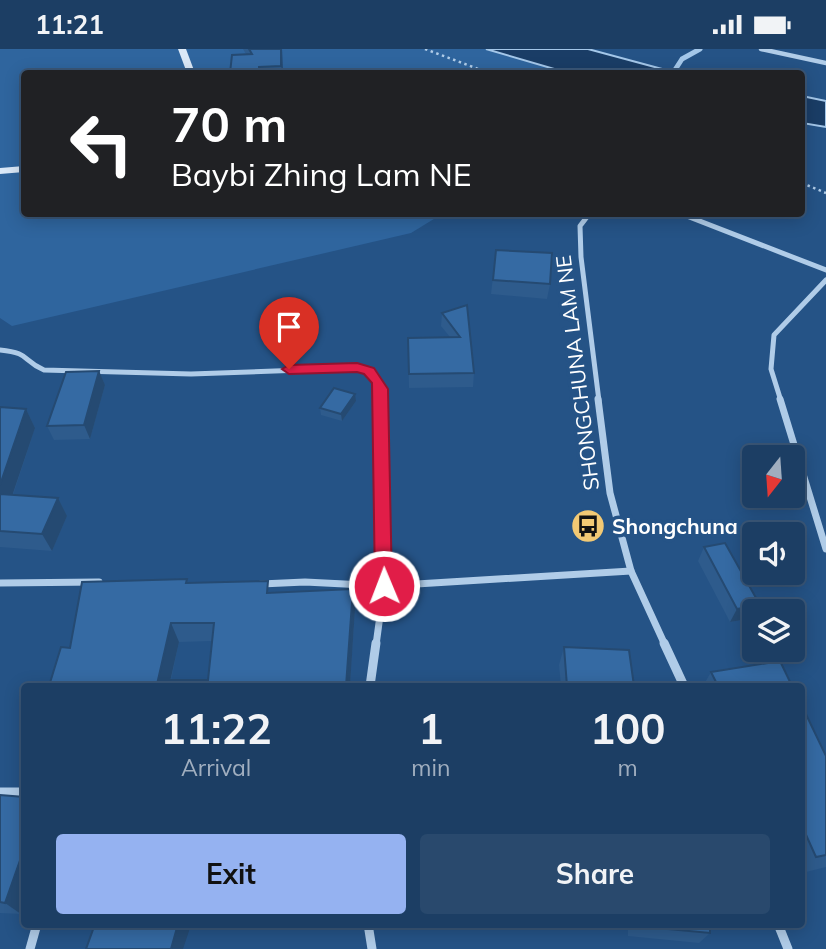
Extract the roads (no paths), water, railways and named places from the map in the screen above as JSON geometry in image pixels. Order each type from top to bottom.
[{"type":"main road","points":[[182,49],[190,70]]},
{"type":"main road","points":[[0,171],[21,169]]},
{"type":"street","points":[[761,49],[826,62]]},
{"type":"street","name":"SHONGCHUNA LAM NE","points":[[587,217],[580,226],[581,257],[610,493],[631,571],[683,683]]},
{"type":"street","points":[[689,217],[826,270]]},
{"type":"street","points":[[826,280],[774,335],[771,369],[826,549]]},
{"type":"street","points":[[0,350],[22,352],[37,367],[44,370],[191,374],[337,367],[369,371],[375,376],[381,389],[384,586],[370,683]]},
{"type":"street","points":[[250,584],[305,582],[384,586],[631,571]]},
{"type":"street","points":[[0,583],[107,582]]},
{"type":"street","points":[[0,792],[21,792]]},
{"type":"street","points":[[30,949],[36,928]]},
{"type":"street","points":[[369,928],[372,949]]},
{"type":"street","points":[[780,928],[788,949]]},
{"type":"waterway","points":[[675,70],[682,59],[700,49]]},
{"type":"place","name":"Shongchuna","points":[[588,526]]}]
